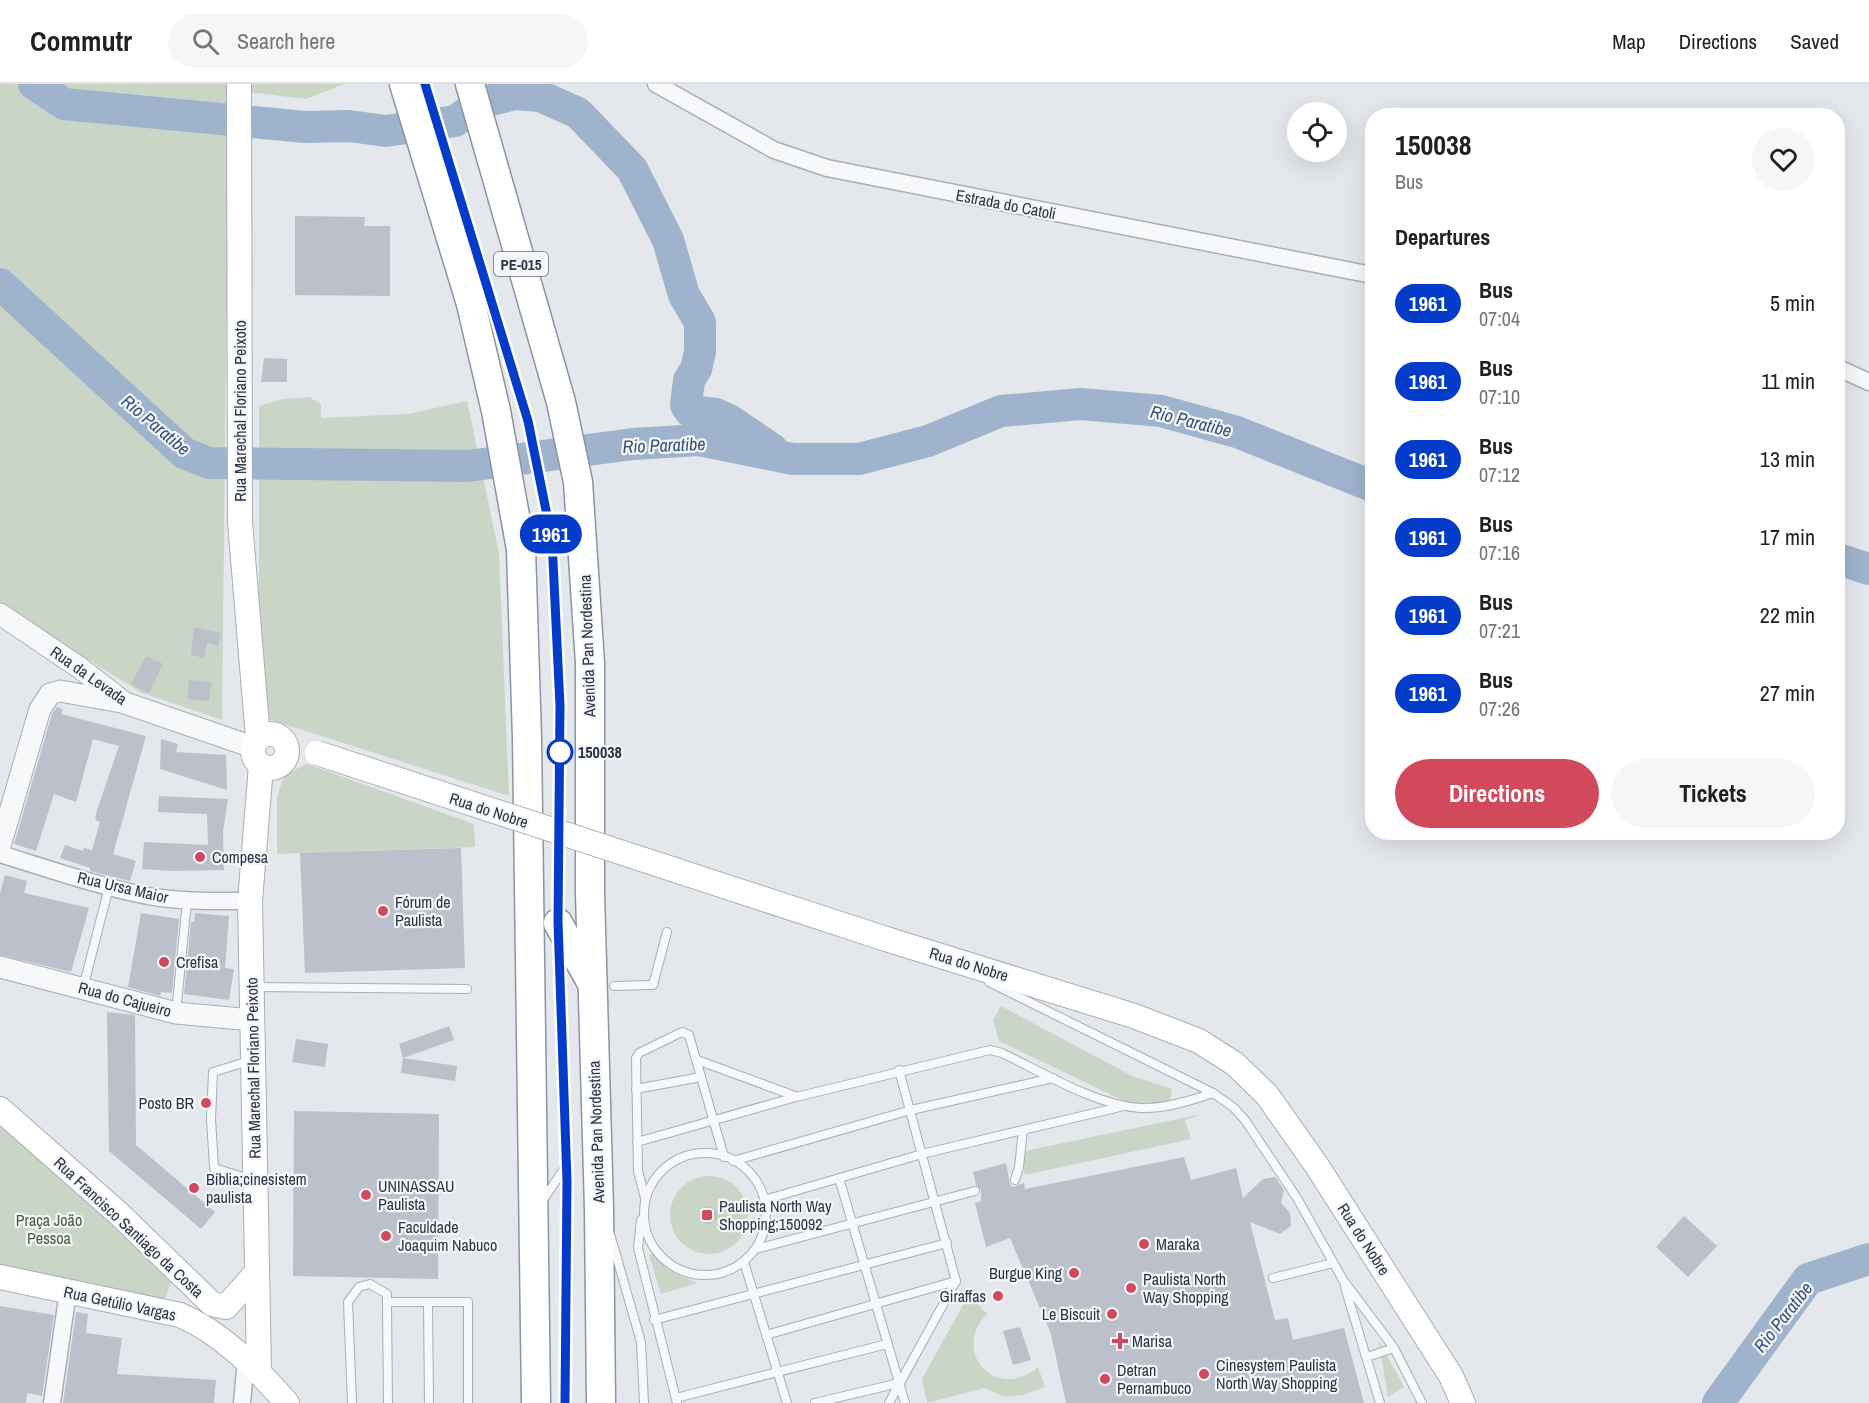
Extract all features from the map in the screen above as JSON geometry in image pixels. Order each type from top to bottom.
[{"type":"highway","points":[[404,84],[430,136],[471,304],[509,407],[514,497],[521,549],[525,666],[536,1403]]},
{"type":"highway","name":"Avenida Pan Nordestina","points":[[470,84],[561,402],[578,482],[590,663],[603,984],[599,1209],[601,1403]]},
{"type":"highway","points":[[558,922],[603,984]]},
{"type":"main road","name":"Rua Marechal Floriano Peixoto","points":[[239,88],[242,417],[240,522],[267,750],[250,901],[257,1272],[255,1368]]},
{"type":"main road","name":"Rua do Nobre","points":[[267,750],[312,752],[886,939],[1134,1016],[1199,1041],[1235,1064],[1267,1095],[1317,1166],[1451,1376],[1463,1403]]},
{"type":"main road","name":"Rua Francisco Santiago da Costa","points":[[0,1109],[118,1213],[212,1304],[226,1307],[257,1272]]},
{"type":"main road","points":[[171,1314],[184,1288],[183,1274]]},
{"type":"main road","name":"Rua Getúlio Vargas","points":[[0,1277],[171,1314],[196,1322],[255,1368]]},
{"type":"main road","points":[[255,1368],[287,1403]]},
{"type":"street","name":"Estrada do Catoli","points":[[656,84],[774,150],[828,168],[1365,274]]},
{"type":"street","points":[[1845,371],[1869,381]]},
{"type":"street","name":"Rua da Levada","points":[[0,614],[80,668],[125,703],[267,750]]},
{"type":"street","points":[[76,694],[80,668]]},
{"type":"street","points":[[0,846],[40,709],[50,694],[60,691],[125,703]]},
{"type":"street","name":"Rua Ursa Maior","points":[[0,854],[109,887],[187,900],[250,901]]},
{"type":"street","name":"Rua do Cajueiro","points":[[0,967],[176,1013],[252,1020]]},
{"type":"street","points":[[52,1403],[68,1291]]},
{"type":"street","points":[[242,1403],[245,1370],[255,1368]]},
{"type":"lane","points":[[425,84],[430,136]]},
{"type":"lane","points":[[509,407],[541,487],[552,540],[560,706],[558,922],[566,1166],[565,1403]]},
{"type":"lane","points":[[83,988],[109,887]]},
{"type":"lane","points":[[176,1013],[187,900]]},
{"type":"lane","points":[[603,984],[653,985],[667,932]]},
{"type":"lane","points":[[936,954],[1213,1093],[1233,1107],[1245,1120],[1297,1198],[1343,1281],[1394,1348],[1422,1403]]},
{"type":"lane","points":[[251,987],[467,989]]},
{"type":"lane","points":[[646,1199],[638,1171],[637,1056],[663,1040],[682,1032],[688,1033],[724,1156]]},
{"type":"lane","points":[[637,1142],[713,1119],[899,1070],[990,1050],[1002,1053],[1053,1078],[1124,1106]]},
{"type":"lane","points":[[253,1060],[213,1072],[211,1119],[214,1168],[255,1180]]},
{"type":"lane","points":[[697,1060],[796,1097]]},
{"type":"lane","points":[[889,1403],[956,1281],[899,1070]]},
{"type":"lane","points":[[636,1089],[701,1077]]},
{"type":"lane","points":[[733,1161],[911,1110],[1053,1078]]},
{"type":"lane","points":[[764,1200],[922,1154],[1124,1106],[1154,1108],[1213,1093]]},
{"type":"lane","points":[[1015,1180],[1019,1167],[1023,1130]]},
{"type":"lane","points":[[643,1210],[651,1243],[673,1267],[691,1274],[710,1275],[728,1271],[744,1262],[756,1249],[763,1234],[766,1217],[764,1200],[758,1184],[747,1171],[733,1161],[724,1156],[696,1154],[675,1161],[659,1174],[646,1199],[643,1210],[638,1248],[654,1320],[677,1401],[777,1371],[887,1344]]},
{"type":"lane","points":[[533,1216],[566,1166]]},
{"type":"lane","points":[[839,1178],[905,1403]]},
{"type":"lane","points":[[756,1249],[975,1191]]},
{"type":"lane","points":[[599,1209],[611,1237],[635,1313],[641,1342],[644,1403]]},
{"type":"lane","points":[[654,1320],[947,1243]]},
{"type":"lane","points":[[744,1262],[787,1403]]},
{"type":"lane","points":[[1273,1278],[1333,1263]]},
{"type":"lane","points":[[766,1335],[956,1281]]},
{"type":"lane","points":[[1343,1281],[1380,1403]]},
{"type":"lane","points":[[352,1403],[348,1302],[359,1287],[370,1284],[387,1294],[388,1403]]},
{"type":"lane","points":[[387,1302],[468,1302],[468,1403]]},
{"type":"lane","points":[[428,1302],[429,1403]]},
{"type":"lane","points":[[1366,1357],[1394,1348]]},
{"type":"lane","points":[[815,1403],[899,1383]]},
{"type":"green space","points":[[0,84],[229,84],[222,720],[140,692],[0,604]]},
{"type":"green space","points":[[248,84],[345,84],[306,99],[248,92]]},
{"type":"green space","points":[[309,397],[321,404],[321,418],[408,414],[467,401],[499,553],[509,796],[259,716],[259,406],[283,399]]},
{"type":"green space","points":[[307,764],[474,824],[475,847],[277,854],[277,798],[284,775]]},
{"type":"green space","points":[[1001,1006],[1132,1076],[1172,1089],[1170,1100],[1152,1107],[1122,1100],[999,1041],[993,1020]]},
{"type":"green space","points":[[1202,1114],[1185,1120],[1191,1139],[1025,1175],[1020,1152]]},
{"type":"green space","name":"Praça João Pessoa","points":[[0,1121],[163,1267],[171,1282],[165,1300],[0,1268]]},
{"type":"green space","points":[[709,1176],[724,1179],[737,1187],[745,1200],[748,1215],[745,1230],[737,1243],[724,1251],[709,1254],[694,1251],[681,1243],[673,1230],[670,1215],[673,1200],[681,1187],[694,1179]]},
{"type":"green space","points":[[655,1253],[668,1270],[697,1283],[661,1294],[649,1255]]},
{"type":"green space","points":[[972,1289],[982,1310],[988,1313],[977,1328],[973,1343],[976,1356],[983,1368],[993,1376],[1007,1379],[1022,1377],[1038,1367],[1045,1387],[1023,1395],[1005,1397],[984,1388],[927,1403],[922,1379]]},
{"type":"green space","points":[[1379,1341],[1404,1387],[1388,1397]]},
{"type":"building","points":[[295,216],[365,217],[364,226],[390,226],[390,296],[295,295]]},
{"type":"building","points":[[264,358],[287,359],[287,382],[261,382]]},
{"type":"building","points":[[194,627],[221,633],[218,646],[207,643],[204,658],[191,655]]},
{"type":"building","points":[[146,656],[163,664],[149,693],[131,684]]},
{"type":"building","points":[[189,680],[211,682],[209,701],[187,699]]},
{"type":"building","points":[[57,707],[63,709],[61,714],[146,736],[113,854],[136,861],[130,881],[90,871],[90,868],[60,858],[65,845],[83,851],[84,848],[92,850],[100,822],[95,820],[97,810],[119,746],[93,739],[76,802],[54,794],[36,851],[14,844],[52,714]]},
{"type":"building","points":[[161,739],[178,744],[176,752],[226,755],[227,790],[160,769]]},
{"type":"building","points":[[159,796],[228,799],[223,832],[224,870],[142,869],[144,842],[208,845],[207,814],[158,812]]},
{"type":"building","name":"Fórum de Paulista","points":[[461,848],[465,968],[305,973],[300,853]]},
{"type":"building","points":[[5,875],[27,881],[24,893],[89,908],[71,972],[0,955],[0,893]]},
{"type":"building","points":[[141,913],[179,919],[172,993],[161,992],[160,996],[128,987]]},
{"type":"building","points":[[195,913],[229,916],[225,968],[234,969],[229,1000],[184,994],[191,922],[194,922]]},
{"type":"building","points":[[107,1012],[135,1015],[136,1145],[215,1212],[201,1229],[109,1151]]},
{"type":"building","points":[[449,1026],[454,1040],[403,1058],[399,1044]]},
{"type":"building","points":[[296,1039],[328,1044],[325,1067],[292,1062]]},
{"type":"building","points":[[403,1058],[457,1066],[455,1081],[401,1073]]},
{"type":"building","name":"UNINASSAU Paulista","points":[[294,1111],[439,1114],[438,1279],[293,1276]]},
{"type":"building","name":"Paulista North Way Shopping","points":[[1184,1157],[1191,1180],[1236,1168],[1243,1198],[1263,1179],[1275,1177],[1284,1190],[1281,1203],[1290,1213],[1291,1226],[1280,1234],[1250,1222],[1275,1320],[1288,1318],[1293,1340],[1344,1328],[1364,1403],[1066,1403],[1051,1334],[1010,1238],[986,1247],[975,1203],[981,1201],[981,1190],[976,1185],[973,1172],[1006,1163],[1010,1184],[1013,1187],[1024,1183],[1025,1189]]},
{"type":"building","points":[[708,1206],[714,1209],[717,1215],[714,1221],[708,1224],[702,1221],[699,1215],[702,1209]]},
{"type":"building","points":[[1684,1216],[1717,1246],[1688,1277],[1656,1247]]},
{"type":"building","points":[[0,1306],[54,1315],[42,1396],[27,1393],[26,1403],[0,1403]]},
{"type":"building","points":[[76,1312],[88,1314],[86,1333],[122,1338],[117,1374],[216,1380],[214,1403],[63,1403]]},
{"type":"building","points":[[1020,1327],[1031,1360],[1013,1365],[1003,1331]]},
{"type":"waterway","points":[[34,84],[64,104],[305,127],[349,126],[386,131],[455,121],[483,102],[515,94],[540,96],[578,113],[632,169],[668,240],[684,295],[700,322],[700,352],[696,369],[689,380],[686,405],[690,411],[716,414],[729,420],[772,449]]},
{"type":"waterway","name":"Rio Paratibe","points":[[0,284],[184,453],[209,463],[468,466],[633,444],[699,440],[793,459],[859,459],[928,441],[1001,411],[1081,404],[1161,411],[1237,432],[1365,483]]},
{"type":"waterway","name":"Rio Paratibe","points":[[1845,561],[1869,569]]},
{"type":"waterway","name":"Rio Paratibe","points":[[1718,1403],[1808,1279],[1869,1259]]},
{"type":"bus line","name":"1961","points":[[425,84],[528,421],[552,540],[560,706],[558,922],[567,1181],[565,1403]]},
{"type":"place","name":"150038","points":[[560,752]]},
{"type":"place","name":"Compesa","points":[[200,857]]},
{"type":"place","name":"Fórum de Paulista","points":[[383,911]]},
{"type":"place","name":"Crefisa","points":[[164,962]]},
{"type":"place","name":"Posto BR","points":[[206,1103]]},
{"type":"place","name":"Bíblia;cinesistem paulista","points":[[194,1188]]},
{"type":"place","name":"UNINASSAU Paulista","points":[[366,1195]]},
{"type":"place","name":"Paulista North Way Shopping;150092","points":[[707,1215]]},
{"type":"place","name":"Faculdade Joaquim Nabuco","points":[[386,1236]]},
{"type":"place","name":"Maraka","points":[[1144,1244]]},
{"type":"place","name":"Burgue King","points":[[1074,1273]]},
{"type":"place","name":"Paulista North Way Shopping","points":[[1131,1288]]},
{"type":"place","name":"Giraffas","points":[[998,1296]]},
{"type":"place","name":"Le Biscuit","points":[[1112,1314]]},
{"type":"place","name":"Marisa","points":[[1120,1341]]},
{"type":"place","name":"Cinesystem Paulista North Way Shopping","points":[[1204,1374]]},
{"type":"place","name":"Detran Pernambuco","points":[[1105,1379]]}]
